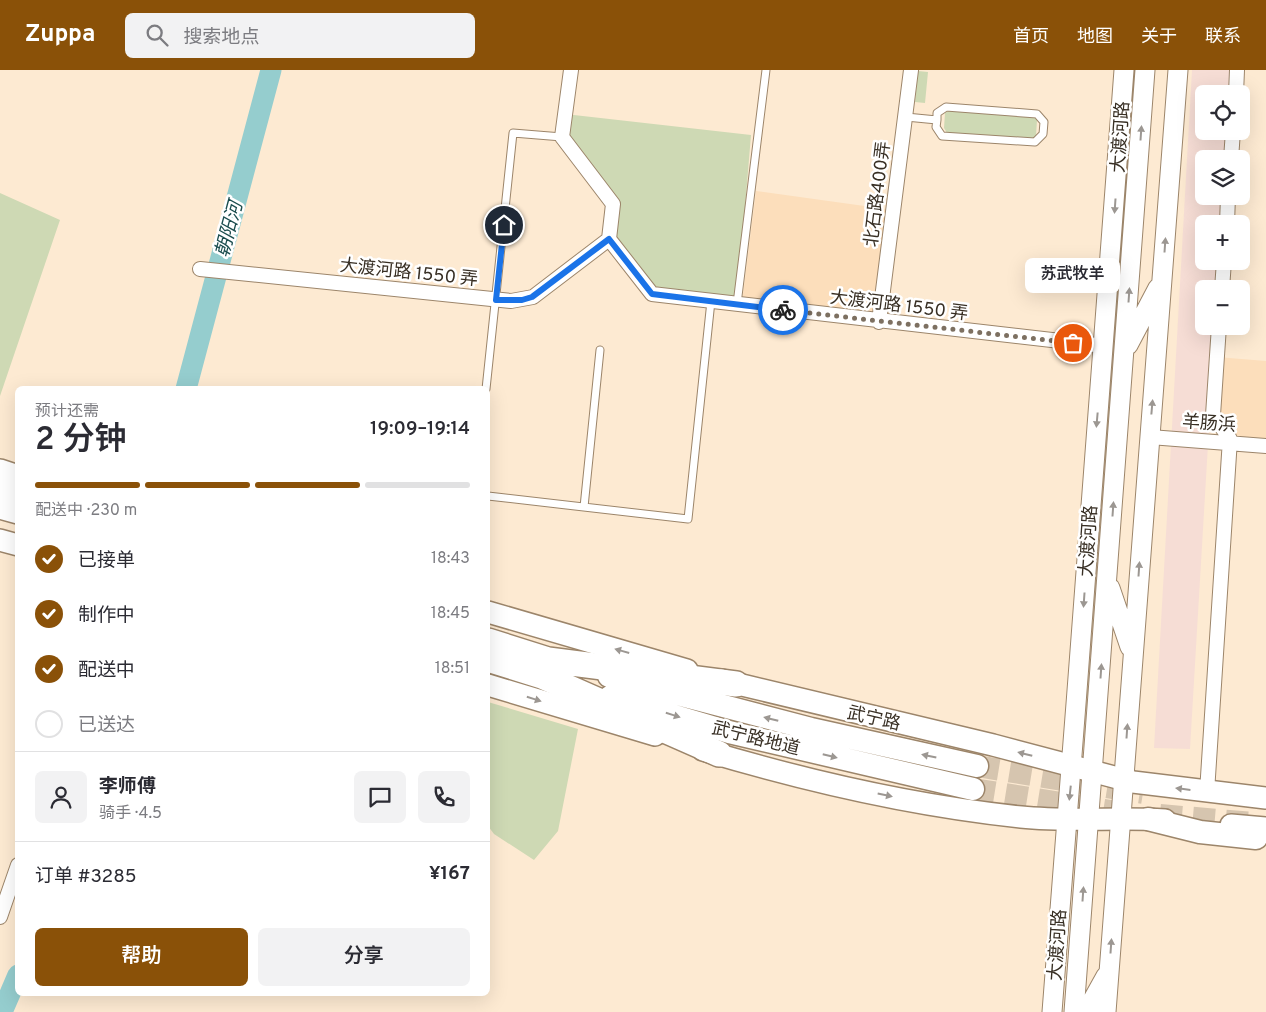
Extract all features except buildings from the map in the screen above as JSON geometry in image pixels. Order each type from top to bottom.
[{"type":"highway","points":[[0,488],[15,492]]},
{"type":"highway","points":[[0,506],[15,510]]},
{"type":"highway","points":[[490,642],[719,754]]},
{"type":"highway","points":[[490,660],[545,668],[736,684]]},
{"type":"highway","name":"武宁路地道","points":[[545,668],[977,766]]},
{"type":"highway","name":"武宁路地道","points":[[545,668],[729,732],[973,789]]},
{"type":"highway","points":[[1148,819],[1200,832],[1261,833]]},
{"type":"main road","name":"大渡河路","points":[[1052,1012],[1124,70]]},
{"type":"main road","name":"大渡河路","points":[[1074,1012],[1094,772],[1146,70]]},
{"type":"main road","points":[[1106,1012],[1178,70]]},
{"type":"main road","points":[[1125,351],[1162,282]]},
{"type":"main road","points":[[0,459],[15,464]]},
{"type":"main road","points":[[0,470],[15,475]]},
{"type":"main road","points":[[0,528],[15,533]]},
{"type":"main road","points":[[0,540],[15,544]]},
{"type":"main road","points":[[1108,580],[1133,655]]},
{"type":"main road","name":"武宁路","points":[[490,613],[736,684],[1123,780],[1206,792],[1266,798]]},
{"type":"main road","points":[[490,686],[719,754],[862,790],[947,808],[1024,818],[1148,819]]},
{"type":"main road","points":[[1086,1012],[1109,971]]},
{"type":"street","points":[[571,70],[562,137],[613,204],[609,239]]},
{"type":"street","name":"北石路400弄","points":[[879,322],[911,70]]},
{"type":"street","points":[[1236,85],[1237,70]]},
{"type":"street","name":"大渡河路 1550 弄","points":[[200,269],[496,300],[522,300],[532,297],[609,239],[652,294],[879,322],[1104,346]]},
{"type":"street","points":[[1206,792],[1230,443],[1230,439],[1213,415],[1218,335]]},
{"type":"street","name":"羊肠浜","points":[[1150,437],[1266,446]]},
{"type":"street","points":[[0,917],[15,874]]},
{"type":"lane","points":[[737,305],[766,70]]},
{"type":"lane","points":[[946,107],[1037,114],[1044,122],[1043,134],[1035,142],[942,136],[936,127],[936,120],[937,113],[946,107]]},
{"type":"lane","points":[[906,117],[936,120]]},
{"type":"lane","points":[[486,386],[513,133],[562,137]]},
{"type":"lane","points":[[490,496],[688,519],[711,301]]},
{"type":"lane","points":[[584,507],[600,350]]},
{"type":"shaded area","points":[[1192,70],[1231,70],[1230,85],[1195,85],[1195,140],[1226,140],[1226,150],[1195,150],[1195,205],[1223,205],[1222,215],[1195,215],[1195,270],[1219,270],[1218,280],[1195,280],[1195,335],[1214,335],[1190,749],[1154,748]]},
{"type":"shaded area","points":[[756,191],[886,209],[875,318],[742,302]]},
{"type":"shaded area","points":[[1217,357],[1266,361],[1266,443],[1230,439],[1213,415]]},
{"type":"green space","points":[[918,71],[928,72],[925,103],[915,102]]},
{"type":"green space","points":[[950,110],[1033,116],[1037,120],[1036,136],[1032,139],[947,133],[944,128],[945,113]]},
{"type":"green space","points":[[565,114],[751,135],[737,305],[652,294],[609,239],[613,204],[562,137]]},
{"type":"green space","points":[[0,193],[60,220],[0,396]]},
{"type":"green space","points":[[490,703],[578,729],[558,831],[534,860],[494,834],[490,829]]},
{"type":"waterway","name":"朝阳河","points":[[187,386],[271,70]]},
{"type":"waterway","name":"朝阳河","points":[[2,1012],[15,982]]},
{"type":"tunnel","points":[[977,766],[1143,793]]},
{"type":"tunnel","points":[[973,789],[1111,811]]},
{"type":"tunnel","points":[[1160,815],[1253,823]]},
{"type":"way so far","points":[[783,310],[1073,343]]},
{"type":"place","name":"苏武牧羊","points":[[1073,343]]},
{"type":"route","points":[[504,225],[496,300],[511,301],[532,297],[609,239],[652,294],[783,310]]}]
